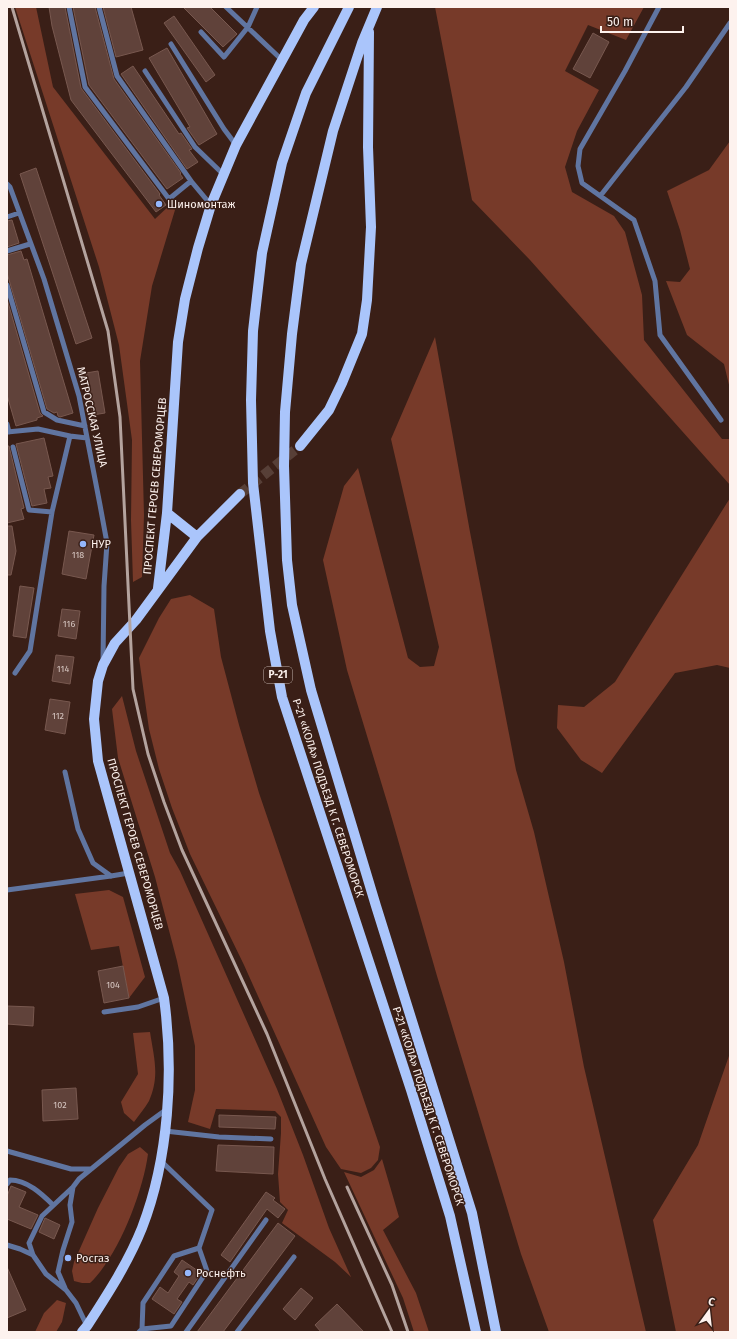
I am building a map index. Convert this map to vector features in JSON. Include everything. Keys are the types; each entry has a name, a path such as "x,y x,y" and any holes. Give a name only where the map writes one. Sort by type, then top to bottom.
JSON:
{"main road":[{"name":"ПРОСПЕКТ ГЕРОЕВ СЕВЕРОМОРЦЕВ","path":"85,1329 120,1274 142,1229 153,1195 161,1161 168,1109 169,1067 168,1023 164,998 98,761 94,719 98,681 103,665 115,643 136,620 158,590 167,513 178,342 185,299 211,205 236,145 304,20 314,7"},
{"name":"Р-21 «КОЛА» ПОДЪЕЗД К Г. СЕВЕРОМОРСК","path":"348,7 306,93 282,163 262,253 253,346 251,400 253,483 270,632 282,697 411,1090 450,1216 476,1332"},
{"name":"Р-21 «КОЛА» ПОДЪЕЗД К Г. СЕВЕРОМОРСК","path":"377,7 362,43 332,131 301,264 292,334 285,412 284,466 288,560 292,605 312,690 374,899 472,1213 496,1332"},
{"path":"300,446 329,410 362,334 367,300 371,227 368,147 369,26"},
{"path":"158,590 197,537 240,494"},
{"path":"167,513 197,537"}],"lane":[{"path":"69,7 85,87 168,199 191,181"},
{"path":"99,7 116,76 191,181 211,205"},
{"path":"226,7 282,60"},
{"path":"201,32 224,57 248,27 257,7"},
{"path":"659,7 625,71 580,149 578,166 582,183 634,220 654,281 660,335 721,420"},
{"path":"601,196 686,87 730,23"},
{"path":"171,44 224,129 236,145"},
{"path":"145,71 195,147 224,175"},
{"name":"МАТРОССКАЯ УЛИЦА","path":"8,186 44,279 79,396 85,426 107,543 104,586 103,665"},
{"path":"7,217 19,213"},
{"path":"7,251 30,244"},
{"path":"7,285 44,412 57,420 85,426"},
{"path":"7,424 8,432 38,429 87,438"},
{"path":"14,673 30,651 52,512 70,436"},
{"path":"13,447 29,510 52,512"},
{"path":"65,772 78,829 81,836 93,863 111,876"},
{"path":"7,890 129,873"},
{"path":"104,1012 138,1007 164,998"},
{"path":"66,1290 46,1274 33,1255 29,1243 42,1216 73,1187 79,1179 145,1125 168,1109"},
{"path":"165,1131 219,1137 271,1139"},
{"path":"7,1151 71,1169 92,1169"},
{"path":"161,1161 212,1210 199,1248 207,1271 171,1326 141,1330 143,1303 174,1256 199,1248"},
{"path":"7,1184 10,1180 14,1180 38,1190 53,1205"},
{"path":"73,1187 70,1205 72,1222 62,1250 58,1272 66,1290 76,1303 85,1329"},
{"path":"186,1332 266,1220"},
{"path":"7,1245 33,1255"},
{"path":"237,1332 294,1257"}],"shaded area":[{"path":"15,7 36,7 53,87 155,219 172,203 175,210 152,286 140,361 144,515 142,577 133,582 131,520 132,440 119,345 99,267"},
{"path":"435,7 644,7 626,40 588,25 565,71 599,90 577,131 565,167 572,192 614,216 625,232 642,295 644,340 722,439 730,439 730,485 530,260 472,200"},
{"path":"730,141 730,389 724,364 687,335 666,281 680,282 690,269 680,230 667,191 709,170"},
{"path":"435,337 470,532 516,770 534,832 564,962 584,1067 646,1332 549,1332 521,1254 347,670 323,560 344,486 358,468 408,658 420,667 434,666 439,647 391,439"},
{"path":"730,498 730,668 717,665 675,673 602,773 581,760 557,728 558,705 584,707 615,682"},
{"path":"190,595 214,609 221,657 259,793 380,1147 378,1160 371,1168 361,1173 341,1169 326,1147 244,965 190,854 159,769 149,729 139,658 159,618 171,599"},
{"path":"122,696 136,751 170,853 180,871 277,1089 303,1155 329,1228 351,1277 335,1262 282,1223 288,1210 280,1202 278,1174 281,1117 275,1111 216,1109 210,1129 188,1122 195,1090 195,1046 177,961 155,877 118,758 112,709"},
{"path":"109,890 123,897 145,977 129,998 119,946 91,950 75,894"},
{"path":"150,1032 155,1067 154,1083 149,1101 134,1122 124,1113 121,1102 138,1074 133,1033"},
{"path":"730,1053 730,1332 676,1332 653,1220 698,1145"},
{"path":"140,1147 148,1154 141,1187 128,1223 110,1257 100,1272 90,1283 74,1281 72,1271 74,1262 98,1208 119,1167 128,1154"},
{"path":"382,1159 399,1217 383,1230 416,1293 429,1332 414,1332 403,1298 344,1172 361,1177 374,1170"},
{"path":"57,1300 66,1303 62,1322 56,1332 35,1332 44,1313"}],"building":[{"path":"49,7 65,7 81,88 160,194 159,195 166,205 156,212 71,100 52,26"},
{"path":"73,7 95,7 114,79 181,173 180,174 183,178 167,189 89,85"},
{"path":"103,7 131,7 143,50 116,57"},
{"path":"183,7 210,7 237,34 223,47"},
{"path":"174,16 215,75 206,82 164,23"},
{"path":"593,33 609,42 590,78 573,69"},
{"path":"167,48 217,134 199,145 187,128 190,127 149,58"},
{"path":"133,66 179,134 181,133 192,149 189,150 198,162 187,169 121,74"},
{"path":"36,168 92,338 76,344 20,174"},
{"path":"12,220 19,243 7,247 7,221"},
{"path":"21,251 24,260 27,259 73,413 60,417 58,416 57,412 54,413 47,409 7,273 7,255"},
{"path":"7,299 40,413 43,416 37,418 37,420 16,426 7,395"},
{"path":"98,371 105,413 93,415 86,373"},
{"path":"44,438 53,476 48,477 51,488 44,489 47,503 32,506 16,444"},
{"path":"7,446 9,446 24,508 21,509 24,519 7,523"},
{"path":"7,526 12,526 16,551 11,575 7,575"},
{"path":"69,531 94,535 86,579 62,574"},
{"path":"20,586 34,588 26,638 13,636"},
{"path":"62,609 80,611 76,639 58,636"},
{"path":"56,655 74,657 70,684 52,681"},
{"path":"50,699 70,702 65,734 45,730"},
{"path":"123,966 129,998 104,1003 98,971"},
{"path":"7,1006 34,1007 33,1026 7,1024"},
{"path":"76,1088 78,1119 43,1121 42,1090"},
{"path":"219,1115 276,1117 275,1129 219,1127"},
{"path":"218,1145 274,1147 273,1174 216,1171"},
{"path":"11,1186 26,1192 19,1207 38,1215 31,1229 7,1219 7,1196"},
{"path":"266,1192 275,1198 273,1200 285,1209 278,1218 267,1209 230,1262 221,1255"},
{"path":"45,1218 60,1225 54,1239 39,1232"},
{"path":"278,1223 295,1236 223,1332 197,1332"},
{"path":"182,1260 201,1273 193,1285 189,1282 177,1299 182,1302 174,1314 152,1299 160,1287 168,1293 179,1276 174,1272"},
{"path":"7,1267 26,1310 7,1318"},
{"path":"301,1288 313,1298 295,1320 283,1309"},
{"path":"337,1304 364,1332 321,1332 315,1325"}],"tunnel":[{"path":"240,494 300,446"}],"railway":[{"path":"12,7 108,331 120,417 133,689 148,754 182,850 267,1034 325,1179 392,1332"},
{"path":"347,1187 392,1285 408,1332"}],"place":[{"name":"Шиномонтаж","path":"159,204"},
{"name":"НУР","path":"83,544"},
{"name":"Росгаз","path":"68,1258"},
{"name":"Роснефть","path":"188,1273"}]}
